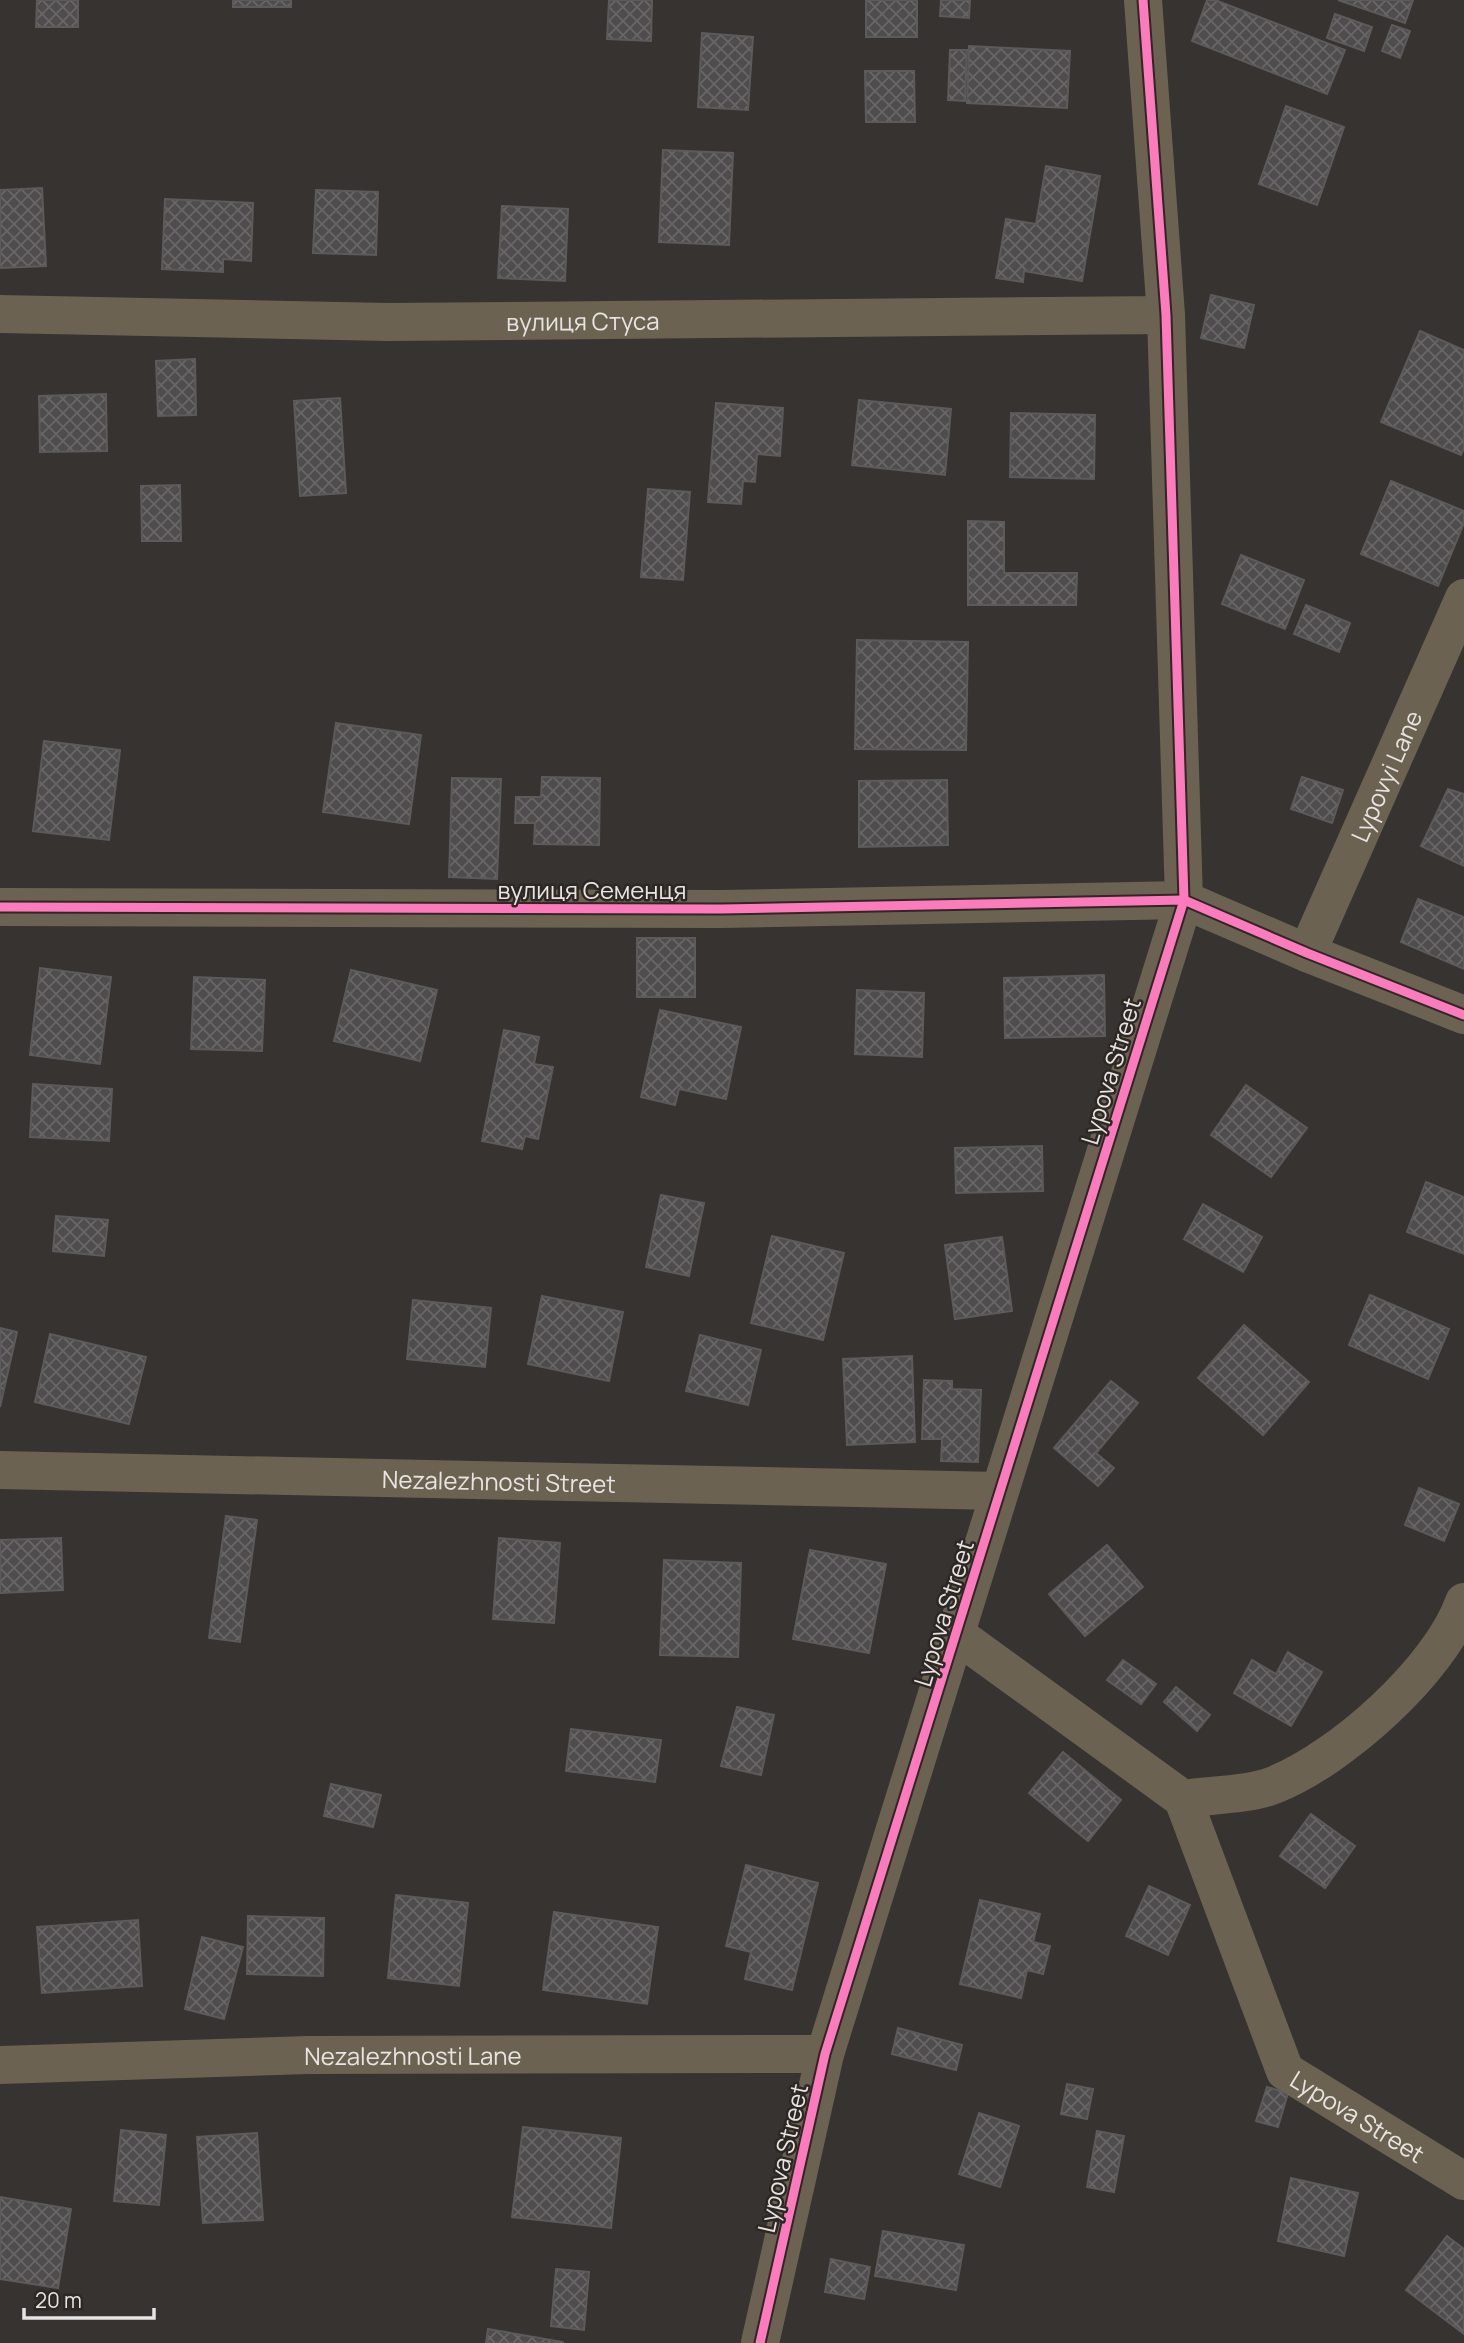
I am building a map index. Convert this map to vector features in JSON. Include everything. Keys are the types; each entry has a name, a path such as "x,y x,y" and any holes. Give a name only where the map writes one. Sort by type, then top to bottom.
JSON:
{"street":[{"name":"Lypova Street","path":"760,2343 825,2054 1184,900 1166,315 1143,0"},
{"name":"вулиця Стуса","path":"0,314 388,322 1166,315"},
{"name":"Lypovyi Lane","path":"1307,953 1464,598"},
{"name":"вулиця Семенця","path":"0,907 722,909 1184,900"},
{"path":"1184,900 1307,953 1464,1015"},
{"name":"Nezalezhnosti Street","path":"0,1470 999,1491"},
{"path":"1183,1799 1272,1786 1343,1746 1408,1687 1459,1617 1464,1602"},
{"name":"Lypova Street","path":"957,1635 1183,1799 1285,2071 1464,2181"},
{"name":"Nezalezhnosti Lane","path":"0,2065 308,2055 825,2054"}],"building":[{"path":"37,0 78,0 78,27 36,27"},
{"path":"233,0 291,0 291,7 233,7"},
{"path":"609,0 652,0 651,41 607,39"},
{"path":"866,0 917,0 917,37 866,37"},
{"path":"941,0 970,0 969,18 940,16"},
{"path":"1207,0 1215,0 1345,50 1327,94 1192,41"},
{"path":"1338,0 1413,0 1405,23"},
{"path":"1335,14 1372,27 1364,51 1327,38"},
{"path":"1392,25 1410,31 1400,58 1382,51"},
{"path":"702,33 753,37 748,110 698,107"},
{"path":"969,46 1070,51 1067,108 967,103"},
{"path":"950,50 967,50 965,101 948,100"},
{"path":"865,71 914,71 915,122 866,122"},
{"path":"1286,106 1344,127 1317,205 1259,184"},
{"path":"663,150 733,153 729,245 659,242"},
{"path":"1046,166 1100,176 1082,281 1024,271 1023,282 996,278 1006,219 1036,224"},
{"path":"42,188 46,266 0,268 0,190"},
{"path":"316,190 378,192 376,255 313,253"},
{"path":"165,199 253,203 251,261 223,259 223,272 162,269"},
{"path":"502,206 568,209 565,281 498,278"},
{"path":"1211,295 1254,305 1244,348 1201,338"},
{"path":"1420,331 1464,350 1464,448 1461,455 1381,422"},
{"path":"195,359 196,415 158,416 156,361"},
{"path":"106,394 107,451 40,452 39,396"},
{"path":"340,398 346,493 300,496 294,401"},
{"path":"859,400 951,409 945,475 852,465"},
{"path":"716,403 783,408 780,456 757,454 755,482 743,481 741,504 708,502"},
{"path":"1011,413 1095,415 1094,479 1010,477"},
{"path":"1391,481 1464,511 1464,523 1438,586 1361,554"},
{"path":"180,485 181,541 142,541 141,486"},
{"path":"648,489 690,492 683,580 641,577"},
{"path":"968,521 1004,522 1004,573 1077,573 1076,605 968,605"},
{"path":"1241,555 1304,580 1285,629 1222,604"},
{"path":"1306,605 1350,623 1339,652 1294,634"},
{"path":"857,640 968,642 966,750 855,749"},
{"path":"336,723 421,735 409,824 323,812"},
{"path":"44,741 120,750 109,840 33,831"},
{"path":"542,777 600,778 599,845 534,844 535,823 515,823 516,797 541,797"},
{"path":"1302,777 1343,790 1332,823 1291,809"},
{"path":"452,778 501,779 497,879 449,877"},
{"path":"947,780 948,845 859,847 859,781"},
{"path":"1448,789 1464,794 1464,866 1421,846"},
{"path":"1418,899 1464,917 1464,969 1401,942"},
{"path":"637,938 695,938 695,997 637,997"},
{"path":"40,968 111,977 100,1064 30,1055"},
{"path":"351,970 437,990 420,1061 334,1041"},
{"path":"1104,975 1105,1036 1005,1038 1004,978"},
{"path":"194,977 265,980 262,1051 191,1049"},
{"path":"857,990 924,993 922,1057 855,1054"},
{"path":"660,1010 741,1027 726,1099 679,1089 675,1105 641,1097"},
{"path":"504,1030 539,1037 534,1064 553,1067 538,1139 525,1136 522,1149 482,1141"},
{"path":"33,1084 112,1089 109,1141 30,1137"},
{"path":"1246,1085 1307,1128 1271,1177 1211,1135"},
{"path":"1042,1146 1043,1191 956,1193 955,1148"},
{"path":"1426,1182 1464,1197 1464,1254 1407,1232"},
{"path":"661,1195 704,1203 689,1276 646,1267"},
{"path":"1203,1204 1262,1237 1243,1272 1184,1239"},
{"path":"56,1216 108,1220 104,1256 53,1251"},
{"path":"772,1236 844,1253 823,1340 751,1323"},
{"path":"1002,1237 1012,1311 955,1319 945,1245"},
{"path":"1370,1295 1449,1329 1428,1379 1349,1345"},
{"path":"542,1296 623,1312 609,1381 528,1364"},
{"path":"413,1300 491,1308 485,1367 407,1359"},
{"path":"1244,1325 1309,1382 1263,1435 1198,1378"},
{"path":"0,1328 17,1332 0,1407"},
{"path":"50,1334 146,1357 129,1424 35,1402"},
{"path":"700,1335 761,1350 748,1405 686,1391"},
{"path":"912,1356 915,1442 847,1445 843,1359"},
{"path":"924,1380 952,1381 952,1389 981,1390 978,1462 941,1461 942,1439 922,1439"},
{"path":"1111,1381 1138,1403 1096,1453 1114,1468 1098,1486 1054,1448"},
{"path":"1419,1488 1459,1504 1444,1541 1405,1525"},
{"path":"226,1516 257,1520 240,1642 209,1638"},
{"path":"61,1538 63,1590 0,1593 0,1540"},
{"path":"499,1538 560,1543 554,1623 493,1619"},
{"path":"1107,1545 1143,1587 1085,1636 1049,1594"},
{"path":"810,1550 886,1564 869,1653 793,1639"},
{"path":"664,1560 741,1563 738,1657 660,1655"},
{"path":"1288,1652 1322,1672 1291,1726 1234,1693 1252,1660 1276,1674"},
{"path":"1123,1660 1156,1684 1141,1704 1107,1680"},
{"path":"1176,1687 1210,1715 1197,1731 1164,1702"},
{"path":"737,1707 774,1715 761,1775 721,1766"},
{"path":"571,1729 661,1740 655,1782 566,1771"},
{"path":"1063,1752 1121,1800 1088,1841 1029,1793"},
{"path":"331,1784 381,1795 373,1827 324,1816"},
{"path":"1311,1814 1355,1846 1325,1888 1280,1856"},
{"path":"746,1865 818,1883 792,1990 745,1979 751,1952 726,1946"},
{"path":"1149,1886 1190,1905 1168,1955 1126,1936"},
{"path":"396,1895 468,1903 459,1986 388,1978"},
{"path":"980,1900 1040,1914 1033,1942 1050,1946 1043,1974 1027,1970 1021,1998 960,1984"},
{"path":"554,1912 658,1927 647,2004 543,1990"},
{"path":"248,1916 324,1918 323,1976 247,1974"},
{"path":"138,1920 142,1986 42,1993 37,1927"},
{"path":"202,1937 243,1947 224,2019 185,2009"},
{"path":"898,2028 962,2045 956,2070 892,2054"},
{"path":"1067,2084 1093,2089 1087,2119 1061,2114"},
{"path":"1267,2087 1288,2093 1278,2127 1256,2121"},
{"path":"979,2113 1019,2126 1000,2187 959,2174"},
{"path":"523,2127 621,2138 611,2228 512,2217"},
{"path":"121,2130 166,2135 159,2205 114,2201"},
{"path":"1097,2131 1124,2136 1114,2192 1087,2187"},
{"path":"257,2133 263,2220 203,2223 197,2137"},
{"path":"1291,2178 1358,2193 1344,2256 1278,2241"},
{"path":"0,2197 71,2209 58,2288 0,2279"},
{"path":"883,2231 964,2245 956,2290 875,2276"},
{"path":"1447,2236 1464,2249 1464,2334 1406,2290"},
{"path":"831,2259 870,2267 864,2299 825,2292"},
{"path":"556,2269 589,2272 584,2330 551,2326"},
{"path":"488,2329 563,2342 563,2343 486,2343"}],"cycle path":[{"path":"760,2343 825,2054 1184,900 1166,315 1143,0"},
{"path":"0,907 721,909 1184,900 1307,953 1464,1015"}]}
